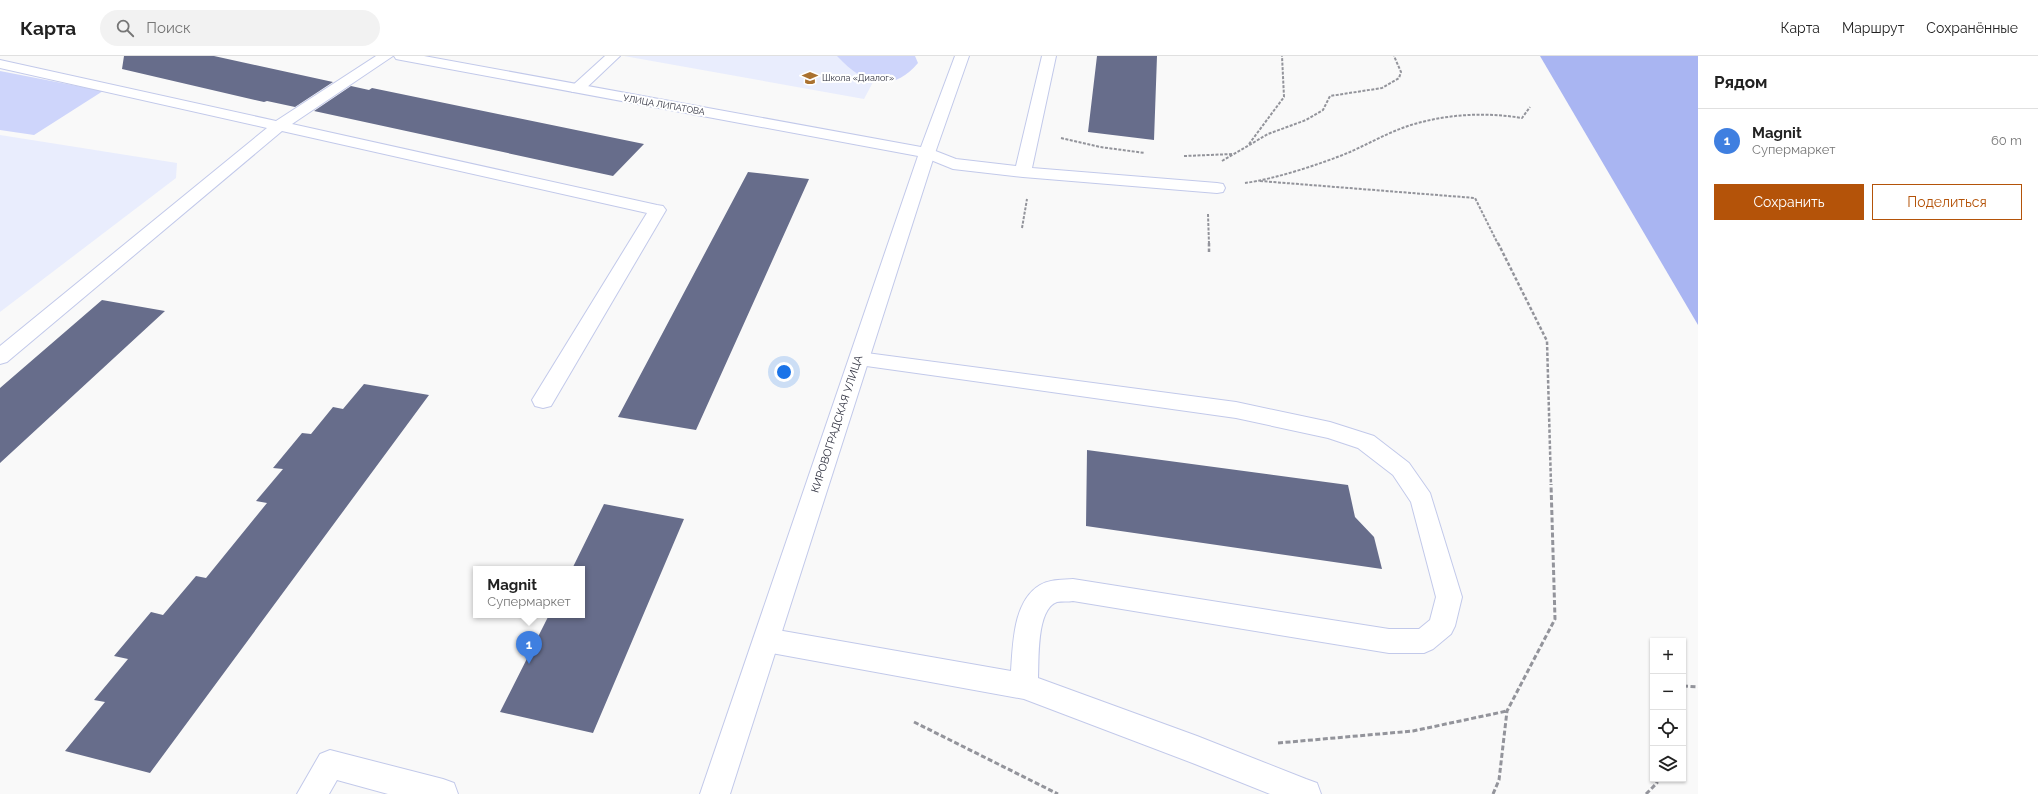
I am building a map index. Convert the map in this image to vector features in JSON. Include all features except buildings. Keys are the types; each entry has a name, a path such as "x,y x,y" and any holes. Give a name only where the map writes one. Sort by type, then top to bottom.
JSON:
{"street":[{"path":"0,357 279,126 386,56"},
{"name":"УЛИЦА ЛИПАТОВА","path":"401,56 927,153 953,164 1023,172 1217,188"},
{"path":"577,89 614,56"},
{"name":"КИРОВОГРАДСКАЯ УЛИЦА","path":"715,794 927,153 962,56"},
{"path":"1023,172 1048,56"},
{"path":"0,64 657,210 543,400"},
{"path":"859,359 1236,410 1330,430 1366,442 1396,464 1422,500 1449,598 1442,626 1424,640 1389,641 1074,590 1050,592 1038,600 1030,617 1024,686"},
{"path":"766,640 1024,686 1197,750 1306,794"},
{"path":"312,794 330,764 443,794"}],"path":[{"path":"1247,146 1284,97 1282,56"},
{"path":"1210,252 1207,208 1198,187 1204,172 1268,134 1306,120 1323,110 1330,96 1382,88 1399,78 1401,72 1394,56"},
{"path":"1217,188 1260,181 1350,151 1396,130 1428,120 1466,115 1503,115 1522,118 1530,108"},
{"path":"1032,131 1100,146 1145,153"},
{"path":"1182,156 1233,154"},
{"path":"1260,181 1475,198 1547,341 1555,619 1507,711 1499,780 1493,794"},
{"path":"1686,686 1698,687"},
{"path":"1274,743 1413,731 1507,711"},
{"path":"914,722 1058,794"},
{"path":"1646,794 1657,782"}],"shaded area":[{"name":"Школа «Диалог»","path":"624,56 887,56 864,99"},
{"path":"837,56 915,56 918,63 908,73 897,79 887,82 877,82 866,79 856,73"},
{"path":"1540,56 1698,56 1698,325"},
{"path":"0,71 103,91 34,135 0,130"},
{"path":"0,135 177,163 176,178 0,312"}],"place":[{"name":"Школа «Диалог»","path":"810,78"},
{"name":"Magnit","path":"529,664"}]}
